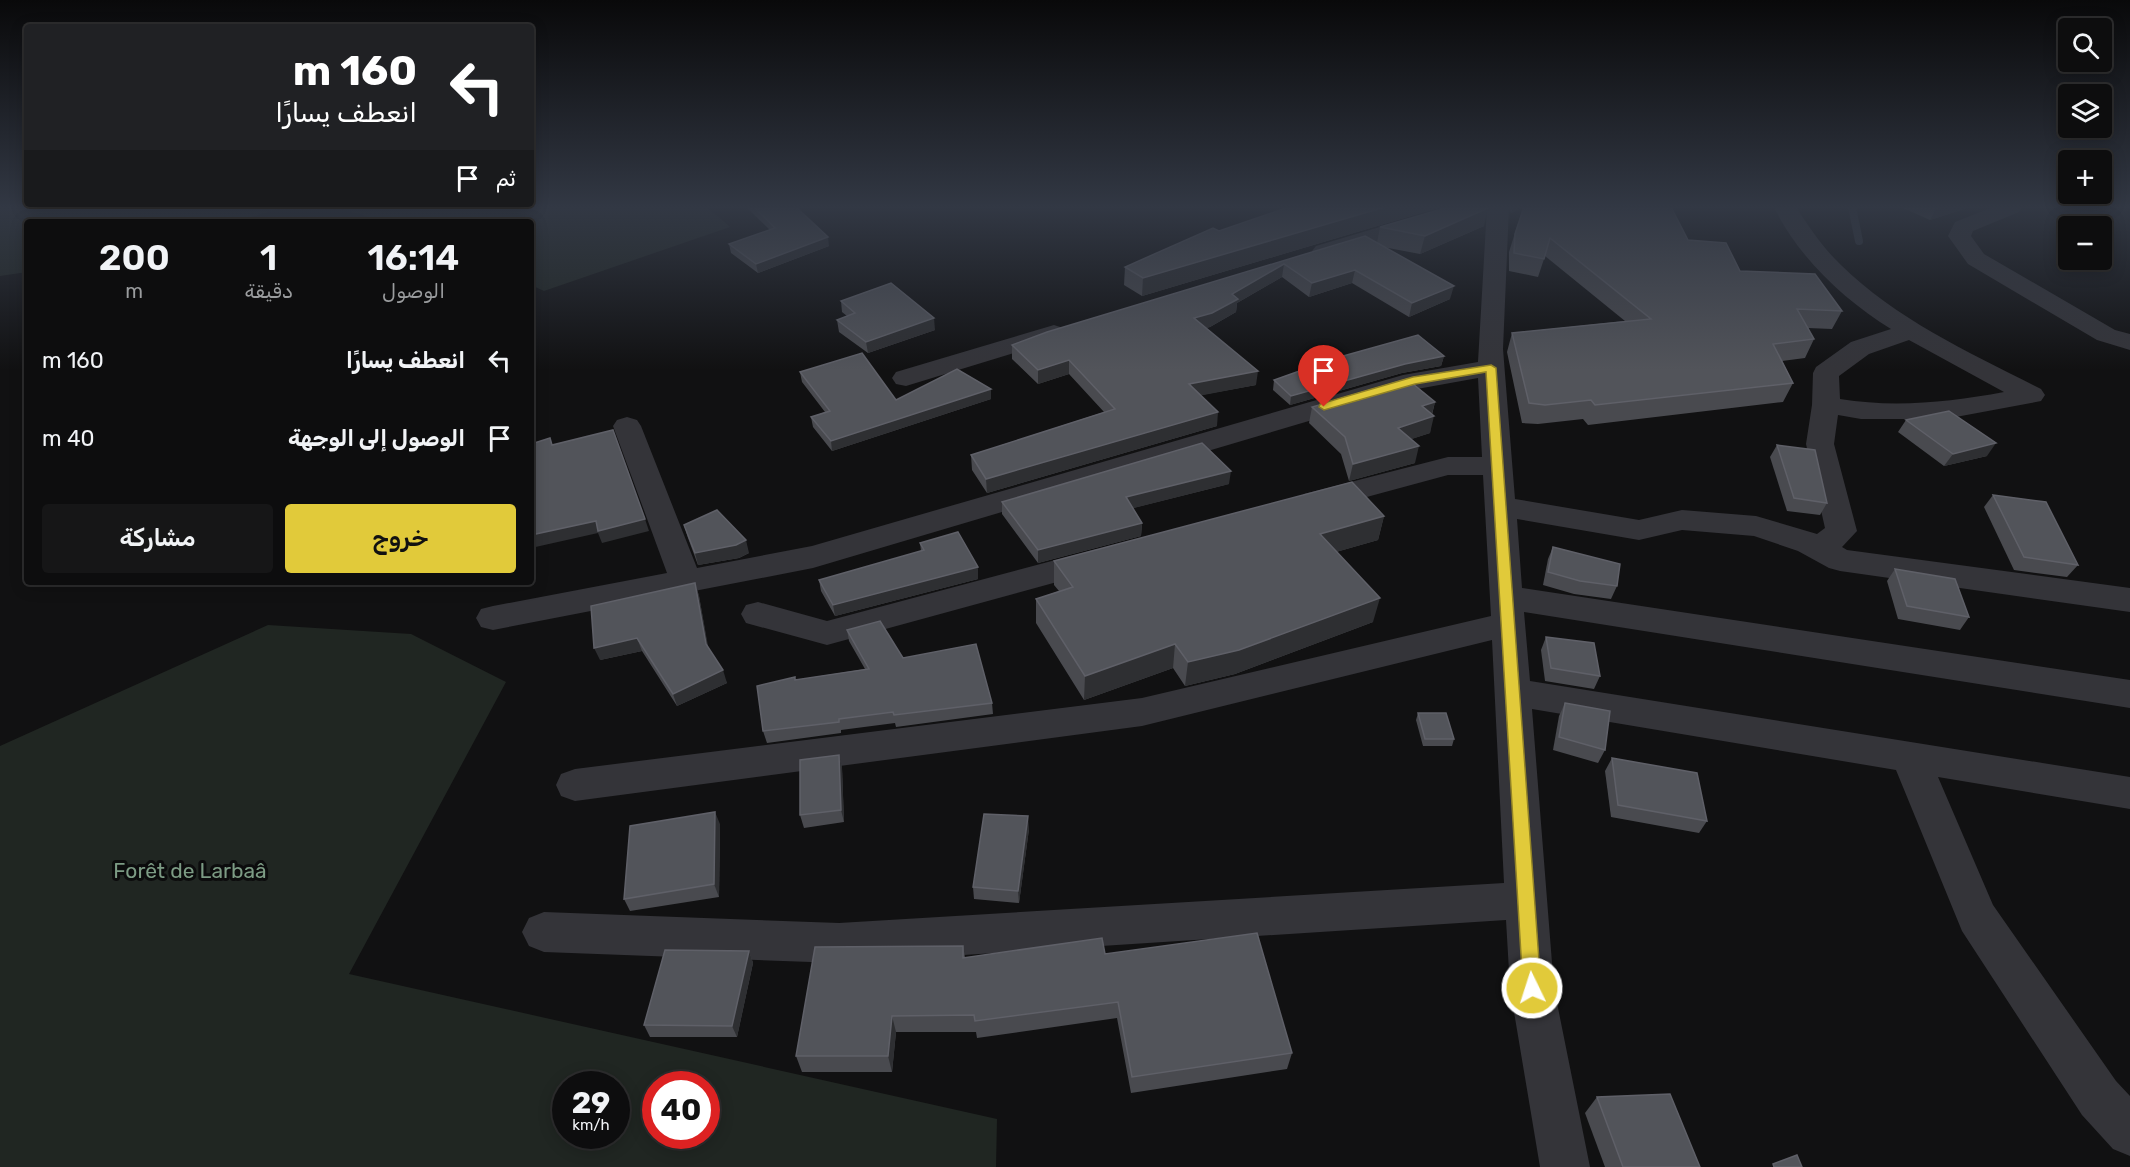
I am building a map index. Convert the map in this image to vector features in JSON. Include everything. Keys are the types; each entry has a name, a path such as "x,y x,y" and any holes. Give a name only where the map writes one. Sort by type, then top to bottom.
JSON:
{"street":[{"path":"1495,261 1490,349 1532,988 1565,1167"},
{"path":"1823,261 1835,276 1911,331 2031,395 1945,411 1861,411 1826,405"},
{"path":"1980,261 2106,335 2130,342"},
{"path":"906,378 1074,327"},
{"path":"1820,549 1841,531 1820,444 1826,405 1826,373 1860,348 1911,331"},
{"path":"493,618 813,557 1413,381 1491,368"},
{"path":"627,426 686,581"},
{"path":"1287,509 1448,466 1498,466"},
{"path":"1500,506 1639,530 1682,520 1756,526 1809,543 1840,560 2130,600"},
{"path":"759,614 826,633 1126,552"},
{"path":"575,785 1142,712 1507,610 2130,694"},
{"path":"1512,692 2130,793"},
{"path":"1911,759 1977,918 2098,1098 2130,1132"},
{"path":"544,932 839,943 1526,900"}],"green space":[{"path":"0,261 24,261 24,272 0,276"},
{"path":"534,261 630,261 544,291 534,286"},
{"name":"Forêt de Larbaâ","path":"268,625 411,634 506,682 349,974 997,1119 996,1167 0,1167 0,746"}],"building":[{"path":"1138,261 1199,261 1143,278 1125,267"},
{"path":"1281,261 1410,261 1454,286 1412,303 1355,270 1312,283 1284,264 1232,294 1238,299 1212,313 1194,318 1258,371 1189,384 1218,412 986,479 971,455 1115,409 1069,360 1038,370 1012,345 1047,332"},
{"path":"1579,261 1735,261 1740,271 1815,274 1842,311 1797,309 1814,339 1773,344 1793,383 1595,405 1591,400 1545,405 1529,403 1512,333 1651,319"},
{"path":"891,283 934,318 866,342 837,320 855,313 841,301"},
{"path":"1418,335 1444,356 1405,364 1291,396 1274,380 1336,358"},
{"path":"862,353 896,400 957,369 991,389 831,441 811,417 830,411 800,372"},
{"path":"1407,379 1435,402 1422,406 1434,416 1398,428 1419,446 1353,464 1345,437 1312,407"},
{"path":"1949,411 1996,443 1953,454 1906,420"},
{"path":"613,430 645,519 598,531 596,521 534,534 534,443 550,438 552,445"},
{"path":"1202,443 1231,471 1126,497 1142,523 1038,550 1002,502"},
{"path":"1777,445 1815,450 1827,503 1794,498"},
{"path":"1352,482 1384,516 1320,534 1380,598 1239,650 1188,662 1175,644 1085,676 1036,599 1073,587 1054,561"},
{"path":"1993,495 2046,502 2078,565 2024,557"},
{"path":"717,510 746,540 736,545 695,553 684,525"},
{"path":"958,532 978,567 833,605 819,580 924,550 920,543"},
{"path":"1553,547 1620,564 1617,586 1580,581 1548,572"},
{"path":"1895,569 1955,579 1969,617 1907,606"},
{"path":"695,583 706,644 723,670 673,694 637,638 594,648 591,606"},
{"path":"880,621 903,658 976,644 992,703 894,715 893,712 839,719 839,722 763,731 757,686 795,677 795,680 869,669 847,630"},
{"path":"1546,637 1594,643 1600,676 1551,668"},
{"path":"1565,703 1610,711 1605,750 1559,737"},
{"path":"1418,713 1446,713 1454,739 1425,739"},
{"path":"839,755 841,810 800,815 800,760"},
{"path":"1612,758 1697,773 1707,821 1618,805"},
{"path":"715,812 714,884 624,899 630,826"},
{"path":"984,814 1028,816 1018,891 973,887"},
{"path":"1257,933 1292,1053 1132,1077 1118,1002 975,1021 974,1015 892,1016 888,1056 796,1056 815,947 963,946 963,958 1102,938 1105,954"},
{"path":"665,950 749,951 732,1026 644,1025"},
{"path":"1670,1094 1700,1167 1623,1167 1597,1097"},
{"path":"1797,1155 1802,1167 1774,1167 1773,1164"}],"route":[{"path":"1324,407 1413,381 1491,368 1532,988"}]}
